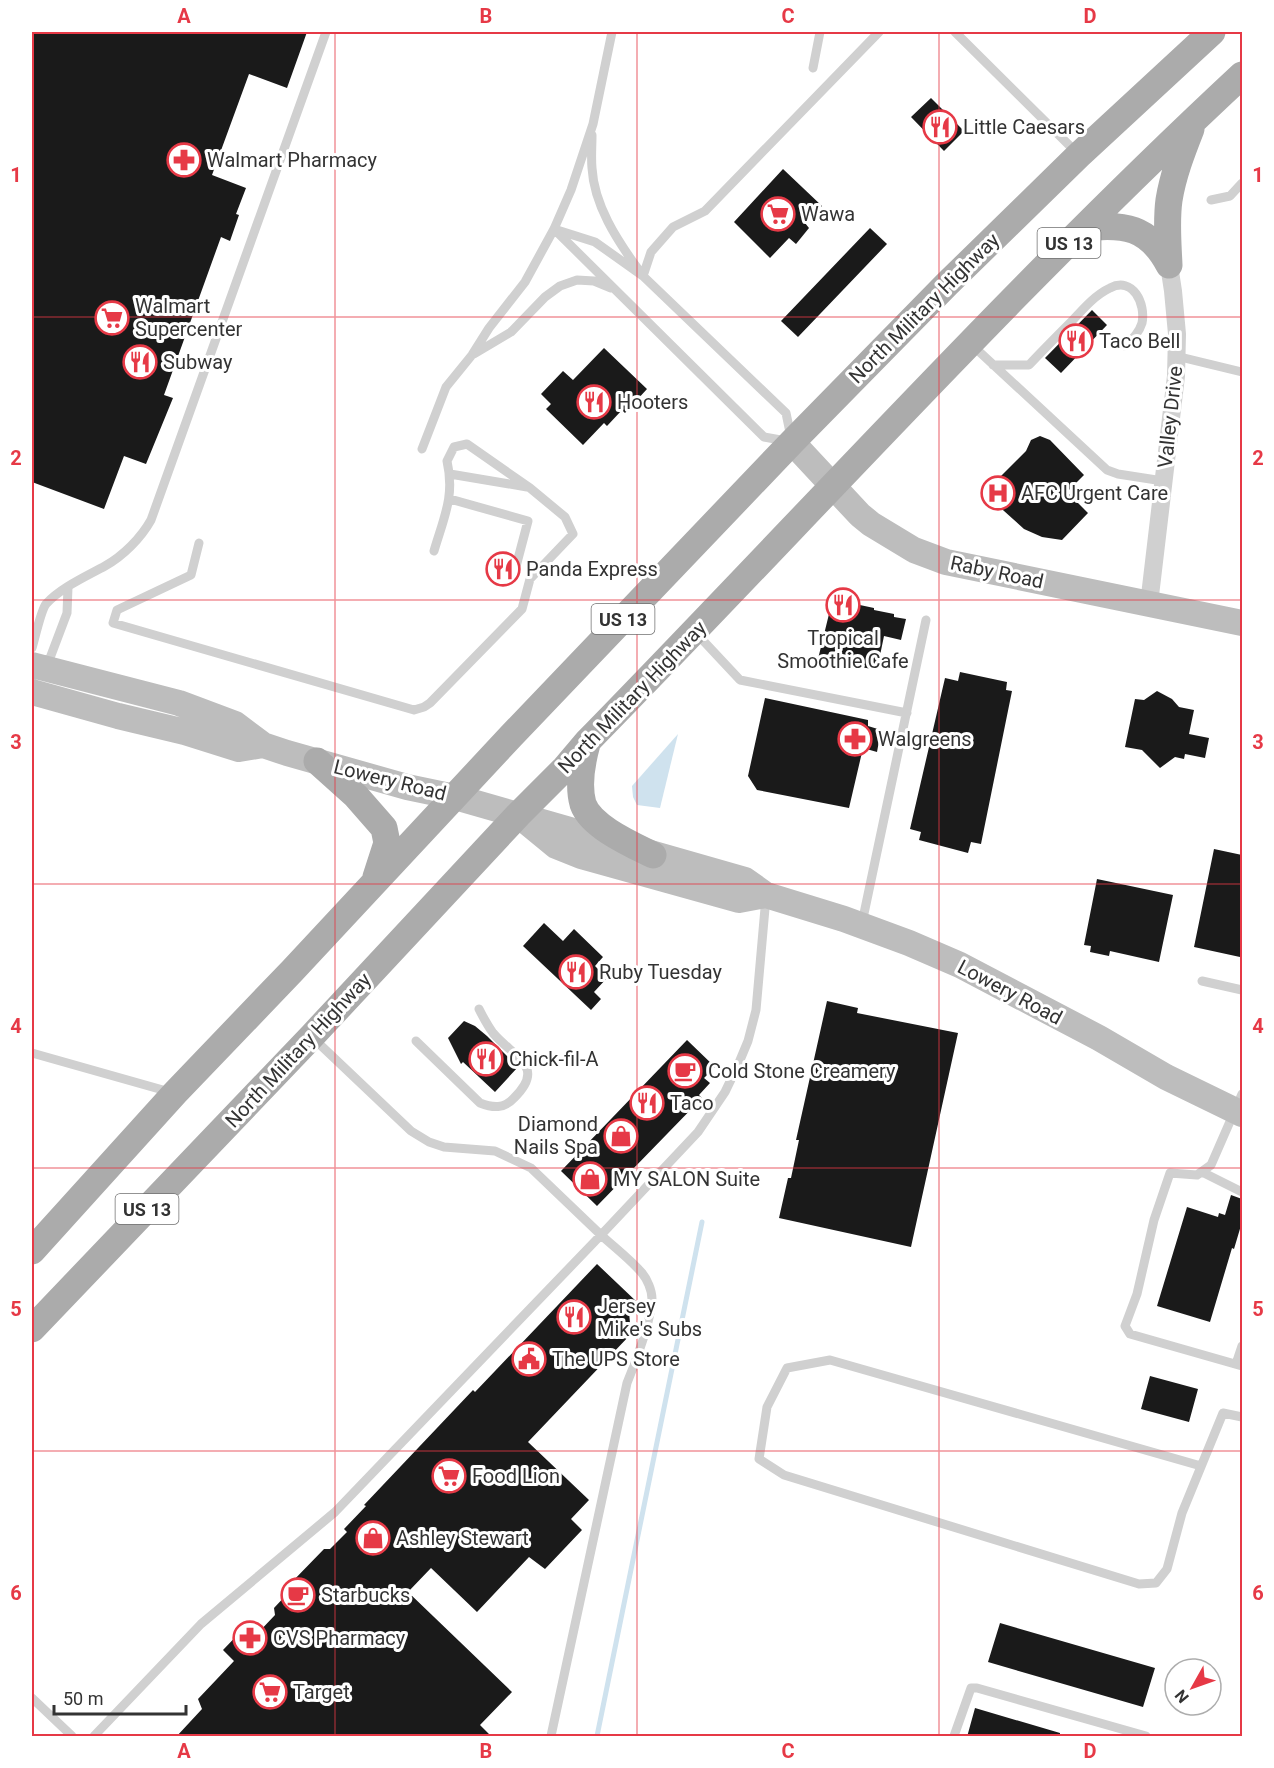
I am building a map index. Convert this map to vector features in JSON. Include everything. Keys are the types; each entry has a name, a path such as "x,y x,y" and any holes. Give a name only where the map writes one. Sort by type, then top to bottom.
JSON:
{"main road":[{"name":"North Military Highway","path":"32,1251 175,1093 792,442 940,290 1079,155 1212,32"},
{"name":"North Military Highway","path":"32,1329 312,1036 587,742 970,344 1084,228 1242,75"},
{"path":"1169,265 1167,224 1169,200 1176,166 1194,122"},
{"path":"1084,228 1124,226 1137,230 1161,250 1169,265"},
{"path":"587,742 581,766 584,804 591,816 620,839 653,855"},
{"path":"317,761 356,796 384,828 387,843 374,883"}],"street":[{"name":"Valley Drive","path":"1149,604 1176,376 1176,326 1169,265"},
{"name":"Raby Road","path":"792,442 860,515 914,550 946,562 1242,623"},
{"name":"Lowery Road","path":"33,662 179,704 235,724 263,745 745,880 766,895 909,943 960,965 1166,1077 1240,1107"},
{"name":"Lowery Road","path":"32,692 185,732 238,749 263,745"},
{"name":"Lowery Road","path":"518,815 556,846 581,856 739,900 766,895"}],"lane":[{"path":"68,586 67,613 50,658 33,662 45,605 68,586 108,565 123,553 151,520 326,32"},
{"path":"422,449 446,387 525,282 554,229 571,190 593,124 612,32"},
{"path":"813,68 820,32"},
{"path":"643,276 651,252 673,227 705,211 720,197 879,32"},
{"path":"955,32 1079,155"},
{"path":"593,124 592,169 598,199 621,246 643,276"},
{"path":"1211,200 1230,196 1242,183"},
{"path":"554,229 595,242 643,276 786,413 792,442 764,437 554,229"},
{"path":"472,355 511,332 545,297 560,286 577,280 594,281 616,290"},
{"path":"993,365 1029,365 1093,299 1114,286 1128,287 1139,296 1142,308 1142,324 1125,346"},
{"path":"970,344 1107,470 1118,474 1163,481"},
{"path":"1176,356 1242,372"},
{"path":"199,543 190,575 117,610 113,623 414,710 424,708 430,703 516,616 522,609 530,579 573,534 565,517 493,460 467,444 454,447 447,461 450,474 450,499 434,551"},
{"path":"450,474 530,488"},
{"path":"450,499 528,521 514,574"},
{"path":"861,926 926,620"},
{"path":"695,631 740,680 907,713"},
{"path":"94,1737 201,1624 335,1512 698,1132 725,1092 748,1041 756,1010 766,895"},
{"path":"1202,981 1242,990"},
{"path":"416,1041 480,1103 490,1107 504,1106 525,1087 529,1076 524,1063 493,1033 478,1009"},
{"path":"312,1036 411,1131 429,1142 444,1147 495,1151 531,1168 643,1274 649,1285 652,1297 650,1311 636,1361 627,1383 551,1737"},
{"path":"32,1053 175,1093"},
{"path":"1240,1107 1211,1166 1197,1175 1170,1173 1154,1220 1137,1294 1125,1326 1130,1334 1239,1365 1242,1346"},
{"path":"1202,1172 1242,1192"},
{"path":"1201,1466 830,1360 787,1368 766,1407 759,1460 784,1475 1139,1584 1156,1583 1167,1569 1182,1513 1223,1413 1242,1417"},
{"path":"954,1737 971,1688 1146,1737"},
{"path":"32,1698 72,1737"}],"water":[{"path":"678,734 660,808 637,805 633,797 632,786"}],"building":[{"name":"Walmart Supercenter","path":"32,32 307,32 287,88 249,74 212,175 246,188 236,214 239,215 230,241 221,237 164,395 173,398 146,464 124,456 104,509 32,482"},
{"name":"Little Caesars","path":"931,98 964,131 944,151 911,117"},
{"name":"Wawa","path":"783,169 822,206 805,223 809,228 796,244 789,238 770,258 734,222"},
{"name":"Wawa","path":"870,228 887,244 798,337 781,321"},
{"name":"Taco Bell","path":"1092,310 1107,325 1061,373 1045,358"},
{"name":"Hooters","path":"604,348 647,389 625,413 622,410 607,426 604,423 583,445 546,409 551,404 541,394 563,371 573,380"},
{"path":"1040,436 1050,440 1084,475 1067,492 1088,513 1062,540 1042,537 1024,529 984,493 1026,451 1031,440"},
{"path":"841,601 874,608 874,610 894,614 894,617 906,619 901,640 884,636 877,670 818,659 829,614 838,616"},
{"path":"960,672 1007,682 1006,690 1012,691 981,844 971,842 968,853 919,840 921,832 910,829 945,678 958,681"},
{"path":"1157,691 1172,699 1179,707 1194,710 1189,734 1209,738 1205,758 1185,754 1184,759 1175,757 1160,768 1142,750 1125,747 1135,699 1144,700"},
{"name":"Walgreens","path":"765,698 868,720 868,726 881,730 877,752 863,748 849,808 757,790 748,776"},
{"path":"1214,849 1242,855 1240,957 1194,947"},
{"path":"1097,879 1173,895 1159,962 1110,951 1109,956 1090,952 1091,946 1084,945"},
{"name":"Ruby Tuesday","path":"544,923 563,941 574,929 603,957 595,966 607,978 594,992 601,999 591,1010 523,946"},
{"path":"827,1001 858,1008 857,1013 958,1033 911,1247 779,1218 788,1178 791,1178 799,1140 796,1140"},
{"name":"Chick-fil-A","path":"464,1021 475,1026 487,1036 518,1067 495,1092 463,1062 461,1064 448,1038"},
{"path":"687,1040 715,1067 704,1078 710,1083 699,1095 702,1098 597,1206 561,1171"},
{"path":"1231,1195 1242,1199 1242,1222 1210,1322 1157,1306 1187,1207 1218,1217 1219,1213 1225,1215"},
{"path":"597,1264 638,1303 629,1312 631,1334 528,1442 589,1500 571,1519 582,1530 545,1569 529,1557 477,1612 431,1568 408,1592 512,1692 480,1725 492,1737 176,1737 202,1709 198,1699 234,1661 223,1650 246,1626 256,1635 275,1615 274,1608 288,1593 289,1585 324,1549 330,1549 347,1532 344,1529 366,1506 364,1505"},
{"path":"1150,1376 1198,1389 1189,1422 1141,1409"},
{"path":"1000,1623 1155,1668 1143,1707 988,1662"},
{"path":"975,1708 1060,1733 1060,1737 967,1737"}],"waterway":[{"path":"597,1736 702,1222"}],"place":[{"name":"Little Caesars","path":"940,127"},
{"name":"Walmart Pharmacy","path":"184,160"},
{"name":"Wawa","path":"778,214"},
{"name":"Walmart Supercenter","path":"112,318"},
{"name":"Taco Bell","path":"1076,341"},
{"name":"Subway","path":"140,362"},
{"name":"Hooters","path":"594,402"},
{"name":"AFC Urgent Care","path":"998,493"},
{"name":"Panda Express","path":"503,569"},
{"name":"Tropical Smoothie Cafe","path":"843,605"},
{"name":"Walgreens","path":"855,739"},
{"name":"Ruby Tuesday","path":"576,972"},
{"name":"Chick-fil-A","path":"486,1059"},
{"name":"Cold Stone Creamery","path":"685,1071"},
{"name":"Taco","path":"647,1103"},
{"name":"Diamond Nails Spa","path":"621,1136"},
{"name":"MY SALON Suite","path":"590,1179"},
{"name":"Jersey Mike's Subs","path":"574,1317"},
{"name":"The UPS Store","path":"529,1359"},
{"name":"Food Lion","path":"449,1476"},
{"name":"Ashley Stewart","path":"373,1538"},
{"name":"Starbucks","path":"298,1595"},
{"name":"CVS Pharmacy","path":"250,1638"},
{"name":"Target","path":"270,1692"}]}
